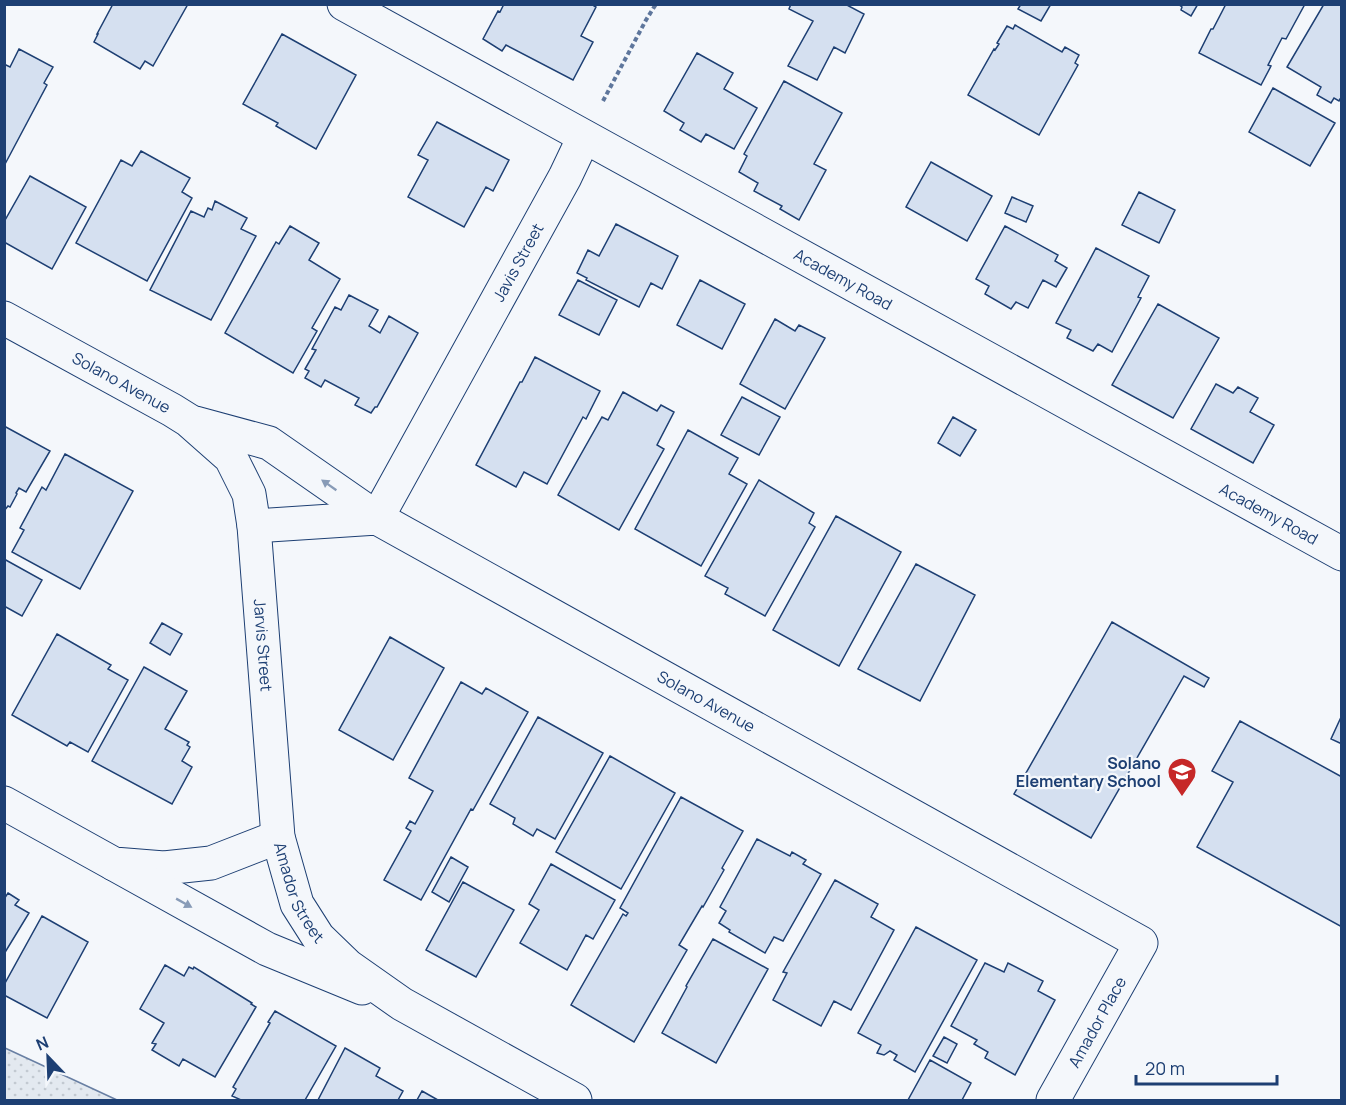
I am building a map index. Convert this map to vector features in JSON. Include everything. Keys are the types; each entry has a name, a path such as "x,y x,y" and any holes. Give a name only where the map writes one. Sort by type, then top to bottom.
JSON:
{"street":[{"name":"Academy Road","path":"344,4 1341,555"},
{"name":"Javis Street","path":"377,518 559,187 584,137"},
{"name":"Solano Avenue","path":"4,318 172,410 188,420 231,458"},
{"name":"Solano Avenue","path":"188,420 269,443 377,518 1141,943"},
{"name":"Jarvis Street","path":"231,458 249,494 254,526 278,837"},
{"path":"254,526 377,518"},
{"name":"Amador Street","path":"4,804 114,864 165,868 212,863 278,837 297,904 318,937 348,966 402,1004 575,1101"},
{"path":"114,864 267,949 402,1004"},
{"name":"Amador Place","path":"1053,1101 1141,943"}],"path":[{"path":"584,137 656,4"}],"shaded area":[{"path":"5,1048 117,1100 5,1100"}],"building":[{"path":"113,4 188,4 153,66 145,61 140,69 94,42"},
{"path":"504,4 591,4 596,7 581,36 593,42 573,80 506,45 502,51 483,39"},
{"path":"791,4 845,4 864,14 845,53 834,47 817,80 788,66 813,21 789,9"},
{"path":"1021,4 1051,4 1041,21 1018,9"},
{"path":"1178,4 1198,4 1191,16 1181,10 1182,7"},
{"path":"1226,4 1305,4 1286,39 1282,38 1261,85 1199,53"},
{"path":"1324,4 1342,4 1342,100 1334,98 1331,103 1317,95 1321,87 1287,67"},
{"path":"1015,25 1062,52 1065,47 1079,55 1075,63 1078,65 1039,135 968,95 999,44 997,43 1007,26 1013,29"},
{"path":"282,34 356,75 316,149 276,126 278,123 243,104"},
{"path":"19,49 53,67 44,83 47,85 4,166 4,64 10,67"},
{"path":"697,53 733,73 724,89 757,108 734,149 706,134 701,142 680,130 684,123 664,111"},
{"path":"784,81 842,113 814,164 826,170 799,220 780,209 782,206 754,191 758,183 739,172 747,156 744,154"},
{"path":"1273,88 1335,123 1310,166 1249,132"},
{"path":"437,122 509,160 493,191 486,187 464,227 408,197 428,160 418,155"},
{"path":"141,151 190,178 182,192 192,198 147,281 76,243 121,160 132,166"},
{"path":"931,162 992,196 967,241 906,207"},
{"path":"30,176 86,207 52,269 4,242 4,222"},
{"path":"1139,192 1175,210 1159,243 1122,225"},
{"path":"1012,197 1033,206 1026,222 1005,213"},
{"path":"215,201 247,218 241,229 256,236 211,320 150,290 191,211 204,217 208,208 212,210"},
{"path":"616,224 678,256 662,289 651,283 639,307 586,280 587,278 577,273 588,250 599,256"},
{"path":"290,226 319,243 309,260 340,279 312,328 317,331 293,373 225,333 276,242 279,244"},
{"path":"1005,226 1058,255 1055,261 1067,268 1056,287 1043,280 1028,308 1016,302 1011,309 985,294 989,286 976,279"},
{"path":"1096,248 1149,276 1138,297 1141,298 1112,352 1098,344 1093,351 1067,338 1071,330 1056,323"},
{"path":"578,280 617,300 599,335 559,315"},
{"path":"700,280 745,304 722,349 677,325"},
{"path":"349,295 378,310 369,326 380,333 389,316 418,333 377,407 371,413 355,405 359,398 325,380 321,387 305,378 309,371 305,369 316,350 312,349 335,307 341,310"},
{"path":"1158,304 1219,338 1173,418 1112,385"},
{"path":"775,319 795,331 799,325 825,338 785,409 740,384"},
{"path":"535,357 600,391 586,419 583,417 547,484 524,472 516,487 476,465"},
{"path":"1216,384 1233,393 1238,387 1258,398 1250,412 1274,425 1253,463 1191,429"},
{"path":"623,392 657,411 661,405 674,412 657,445 664,449 619,530 558,495 602,417 608,420"},
{"path":"742,397 780,417 759,455 721,435"},
{"path":"953,417 976,430 960,456 938,443"},
{"path":"4,426 50,451 26,492 19,488 10,507 8,506 4,511"},
{"path":"688,430 738,458 729,474 747,484 701,566 635,529"},
{"path":"65,454 133,491 80,589 12,552 24,530 20,528 42,487 46,490"},
{"path":"759,480 814,513 809,523 815,527 765,616 725,594 728,588 705,576"},
{"path":"836,516 901,552 839,666 773,630"},
{"path":"4,559 42,580 22,616 4,606"},
{"path":"916,564 975,595 920,701 858,669"},
{"path":"1112,622 1209,678 1204,687 1184,676 1091,838 1014,794"},
{"path":"162,623 182,634 170,655 150,643"},
{"path":"57,634 111,665 108,669 128,680 88,752 70,742 67,746 12,715"},
{"path":"390,637 444,668 393,760 339,730"},
{"path":"144,667 187,691 165,729 189,742 187,745 190,747 182,761 192,767 172,804 92,761"},
{"path":"461,682 482,694 486,688 528,712 421,900 384,880 411,831 406,828 410,821 415,824 433,791 409,778"},
{"path":"1342,715 1342,744 1331,739"},
{"path":"538,717 603,753 555,839 537,829 533,836 513,824 515,818 490,804"},
{"path":"1240,721 1342,777 1342,927 1197,847 1233,782 1212,771"},
{"path":"610,756 675,793 621,889 556,852"},
{"path":"681,797 743,831 722,868 724,870 679,945 687,950 634,1042 571,1005 623,914 626,916 628,913 620,908"},
{"path":"757,839 790,856 792,852 806,860 803,864 821,874 783,941 774,937 765,953 729,932 730,930 719,923 726,911 720,907"},
{"path":"451,857 468,867 449,902 432,892"},
{"path":"551,864 615,900 593,939 586,935 567,970 520,943 539,910 529,904"},
{"path":"835,880 878,904 871,917 894,930 851,1010 834,1001 821,1026 773,1000 787,973 783,972"},
{"path":"463,882 514,910 476,977 426,950"},
{"path":"8,893 19,900 15,905 29,913 4,954 4,899"},
{"path":"42,916 88,942 47,1018 4,995 4,985"},
{"path":"916,927 977,960 915,1072 894,1060 897,1055 890,1051 884,1055 877,1053 881,1045 858,1033"},
{"path":"713,939 768,969 716,1063 662,1033"},
{"path":"985,963 1004,972 1008,963 1043,981 1038,991 1055,1000 1015,1075 985,1058 988,1052 974,1044 977,1040 951,1026"},
{"path":"165,965 184,976 189,967 193,969 194,967 256,1007 215,1077 183,1059 179,1066 152,1050 156,1044 152,1043 164,1023 140,1009"},
{"path":"275,1011 336,1046 305,1100 241,1100 232,1096 236,1089 233,1087"},
{"path":"944,1037 957,1044 947,1063 933,1056"},
{"path":"345,1048 380,1068 376,1076 403,1091 398,1100 318,1100"},
{"path":"930,1060 971,1083 962,1100 908,1100"},
{"path":"422,1091 438,1100 417,1100"}],"place":[{"name":"Solano Elementary School","path":"1182,798"}]}
